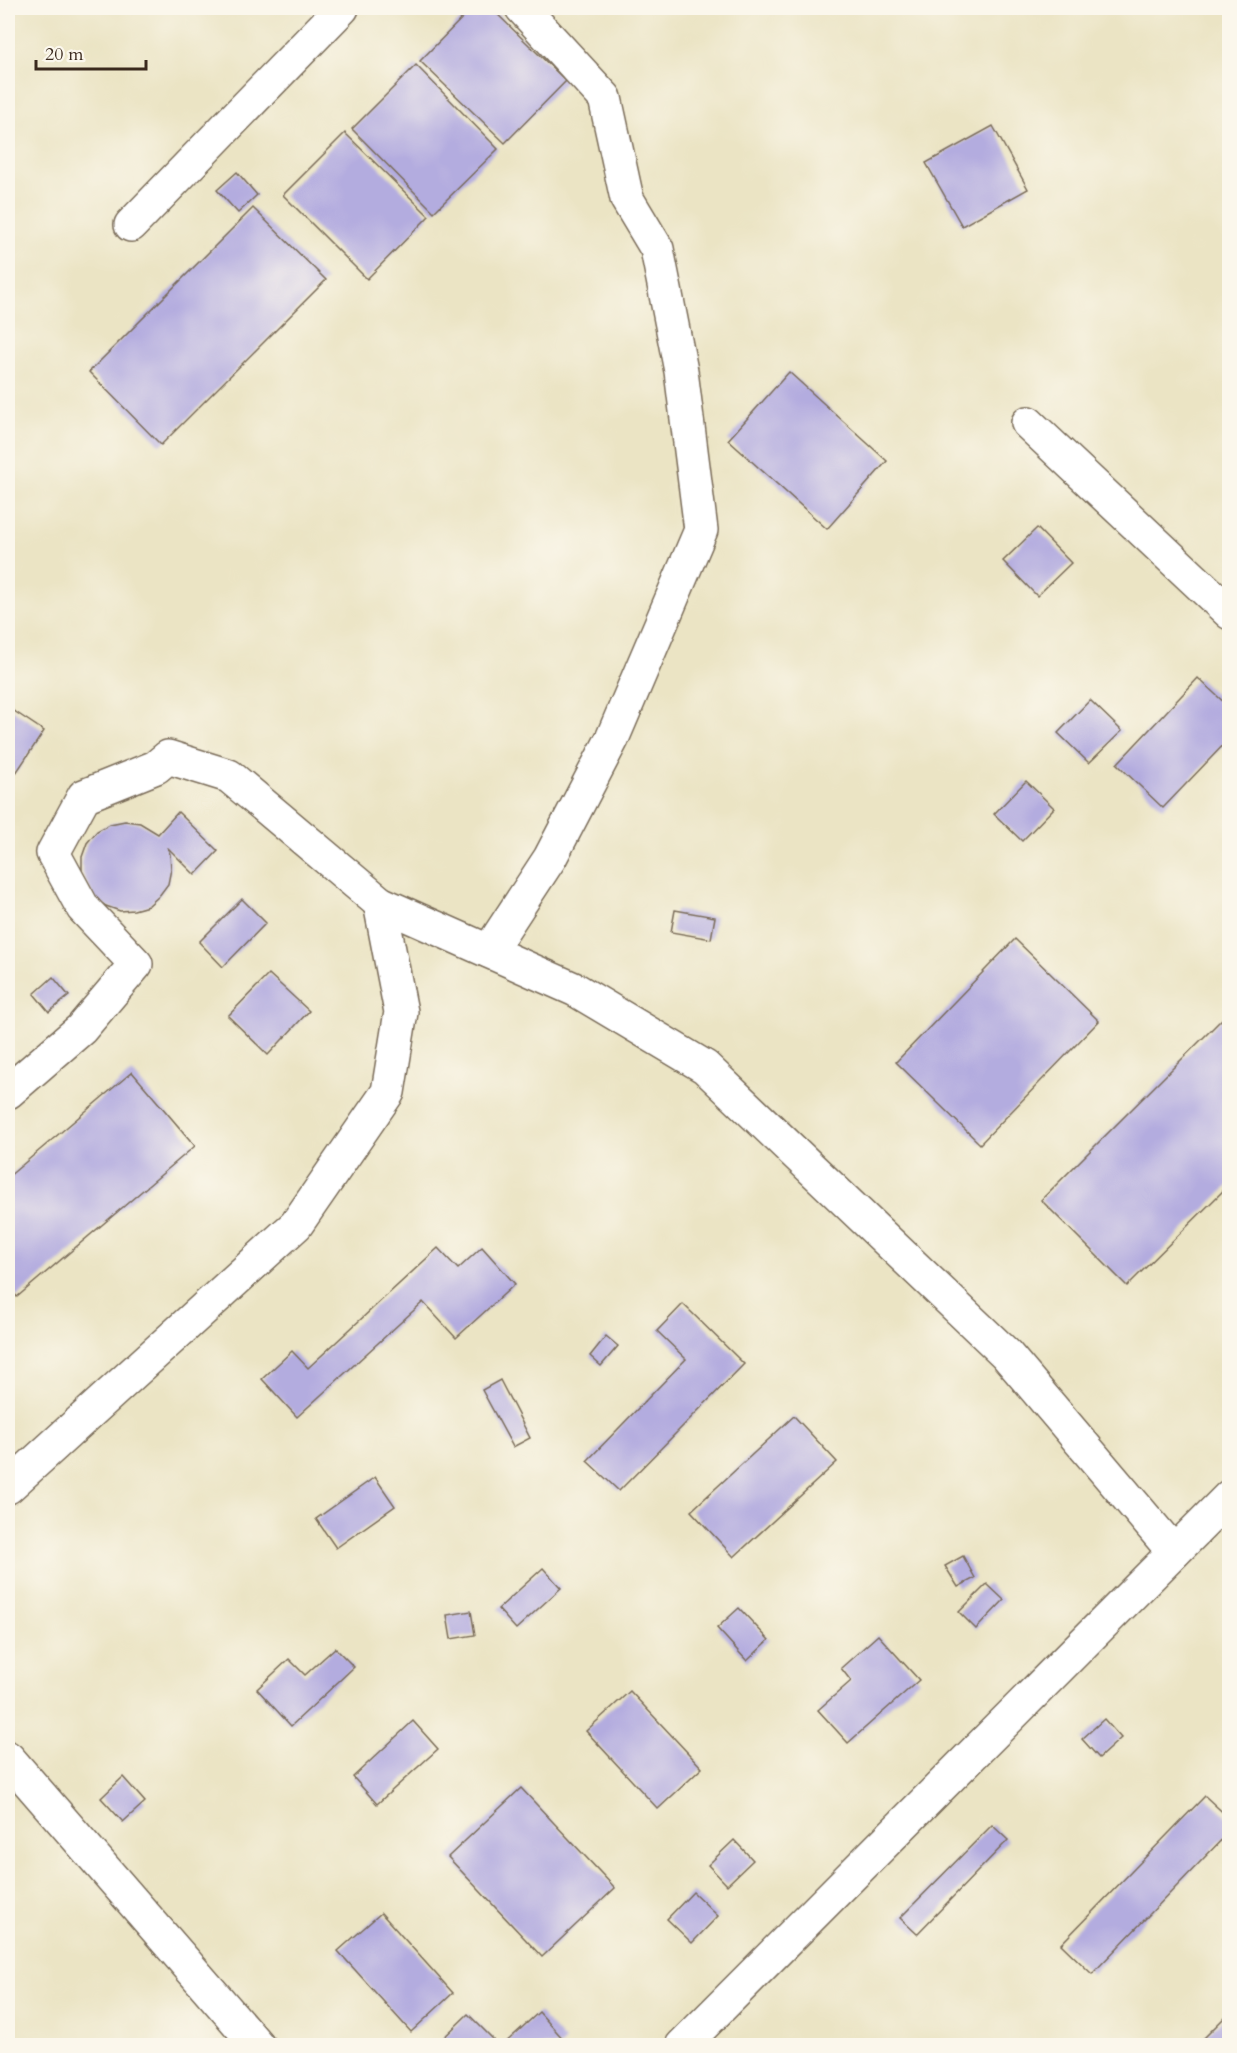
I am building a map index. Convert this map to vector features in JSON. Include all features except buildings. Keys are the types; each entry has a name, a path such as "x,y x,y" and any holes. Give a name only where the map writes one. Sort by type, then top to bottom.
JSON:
{"street":[{"path":"131,225 342,8"},
{"path":"489,951 550,858 612,740 700,530 681,370 657,249 627,199 605,98 522,8"},
{"path":"1028,423 1230,613"},
{"path":"8,1092 81,1029 136,964 83,908 53,853 84,796 156,767 168,757 229,776 380,903 576,990 705,1066 1006,1354 1174,1552"},
{"path":"8,1487 296,1225 388,1092 401,1012 380,903"},
{"path":"682,2046 1230,1496"},
{"path":"8,1758 258,2046"}]}
